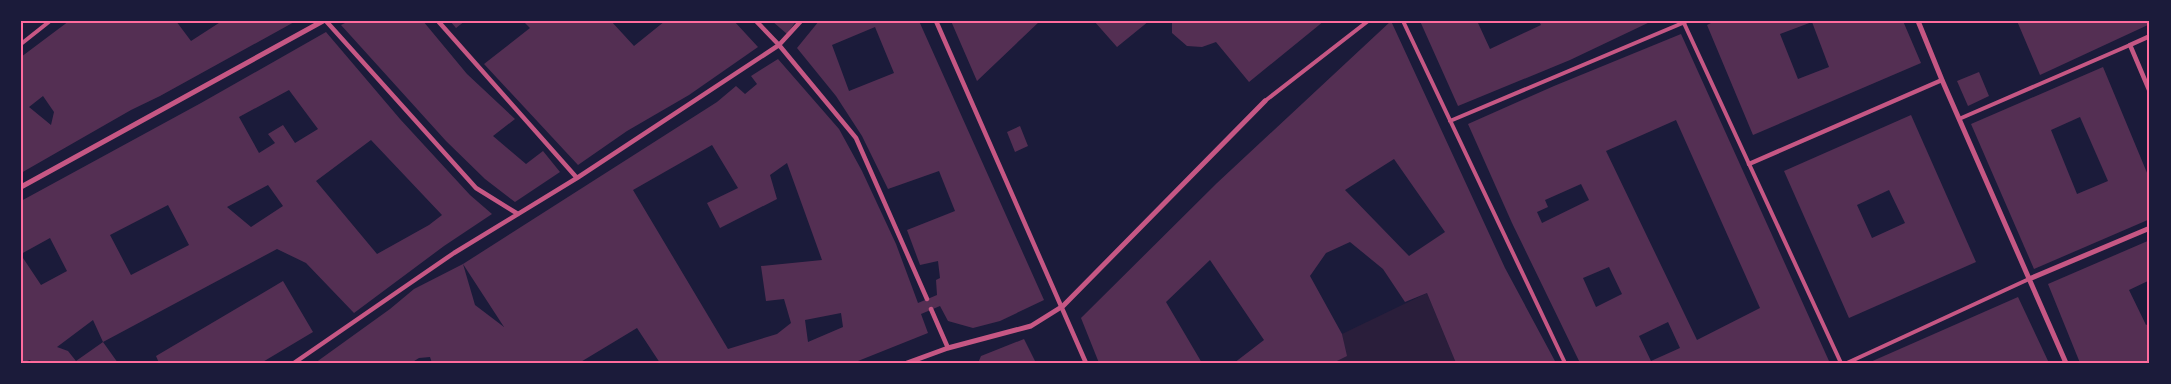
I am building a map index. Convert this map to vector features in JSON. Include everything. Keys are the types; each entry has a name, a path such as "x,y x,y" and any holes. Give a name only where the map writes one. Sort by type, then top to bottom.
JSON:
{"street":[{"path":"21,187 324,21 476,188 518,214"},
{"path":"438,21 577,178"},
{"path":"756,21 779,45 856,138 927,299"},
{"path":"294,363 454,253 577,178 779,45 801,21"},
{"path":"936,21 1063,306 1064,314 1086,363"},
{"path":"1918,21 2066,363"},
{"path":"2150,36 2130,45 2150,92"},
{"path":"1749,164 1942,80"},
{"path":"907,363 948,348 1031,326 1063,306 1265,102"},
{"path":"2029,279 2150,228"},
{"path":"930,310 948,348"}],"lane":[{"path":"22,41 50,21"},
{"path":"1265,102 1368,21"},
{"path":"1403,21 1564,363"},
{"path":"1450,121 1684,22 1841,363"},
{"path":"1959,119 2130,45"},
{"path":"1847,363 2029,279"}],"shaded area":[{"path":"1427,293 1456,363 1333,363 1346,356 1342,334"}],"building":[{"path":"69,21 176,21 191,41 222,21 296,21 131,110 21,173 21,57","holes":["43,96 54,112 51,125 29,107"]},
{"path":"349,21 423,21 467,74 515,119 493,136 526,164 543,151 560,172 515,202 485,179 446,141 341,25"},
{"path":"450,21 465,21 456,28"},
{"path":"523,21 611,21 634,46 665,21 734,21 758,47 689,95 627,131 578,165 484,64 530,28"},
{"path":"772,21 796,21 787,34"},
{"path":"819,21 919,21 1044,300 1000,321 973,328 948,321 940,306 921,314 928,333 853,363 660,363 637,328 579,363 432,363 430,357 419,358 411,363 315,363 390,309 414,289 463,264 717,102 736,86 745,94 757,84 751,76 778,59 839,129 862,171 896,244 918,303 937,295 936,280 940,278 938,261 920,265 907,230 955,211 939,171 888,189 862,136 836,96 797,48","holes":["875,27 894,73 849,91 832,45","712,145 738,188 707,203 720,228 777,199 770,175 787,163 822,260 761,266 766,301 784,299 791,323 777,334 728,349 633,190","463,264 504,327 475,305","841,313 843,327 808,342 805,320"]},
{"path":"951,21 1040,21 977,81"},
{"path":"1094,21 1149,21 1117,47"},
{"path":"1172,21 1324,21 1249,82 1216,42 1202,47 1187,46 1172,33"},
{"path":"1391,21 1505,268 1556,363 1456,363 1427,293 1405,302 1383,269 1350,242 1326,253 1310,276 1342,334 1347,356 1333,363 1234,363 1264,340 1210,260 1166,302 1202,363 1099,363 1081,318 1217,183","holes":["1394,159 1445,232 1409,256 1345,190"]},
{"path":"1420,21 1483,21 1478,23 1490,49 1541,25 1539,21 1652,21 1570,60 1458,106"},
{"path":"1715,21 1903,21 1921,63 1753,135 1707,25","holes":["1812,22 1829,67 1798,79 1780,34"]},
{"path":"2017,21 2150,21 2150,24 2040,75"},
{"path":"326,32 400,119 470,195 492,214 444,246 354,313 306,263 277,249 103,342 118,363 32,363 30,360 21,363 21,255 41,285 67,271 50,238 21,254 21,201 201,103","holes":["289,90 318,129 295,143 283,125 268,134 275,143 259,153 239,117","371,140 442,215 429,225 377,254 316,181","268,185 283,206 251,227 227,207","168,205 189,245 131,275 110,235","93,320 103,342 76,361 68,351 57,347"]},
{"path":"1681,34 1829,361 1580,363 1512,223 1468,124 1554,86","holes":["1676,120 1760,308 1697,340 1606,151","1581,184 1589,200 1542,223 1537,212 1548,207 1545,200","1609,267 1622,294 1596,307 1583,278","1668,322 1680,348 1651,361 1639,336"]},
{"path":"2103,67 2150,180 2150,219 2034,269 1971,124","holes":["2080,117 2108,181 2077,194 2051,130"]},
{"path":"1979,72 1989,96 1968,106 1957,81"},
{"path":"1911,115 1976,262 1849,318 1784,171","holes":["1889,190 1905,223 1872,238 1857,205"]},
{"path":"1020,126 1028,146 1015,152 1007,132"},
{"path":"2150,240 2150,280 2129,290 2146,325 2150,323 2150,363 2080,363 2048,284"},
{"path":"283,281 313,332 261,363 159,363 156,356"},
{"path":"2018,297 2049,363 1868,363"},
{"path":"1024,339 1036,363 978,363 981,356"}]}
